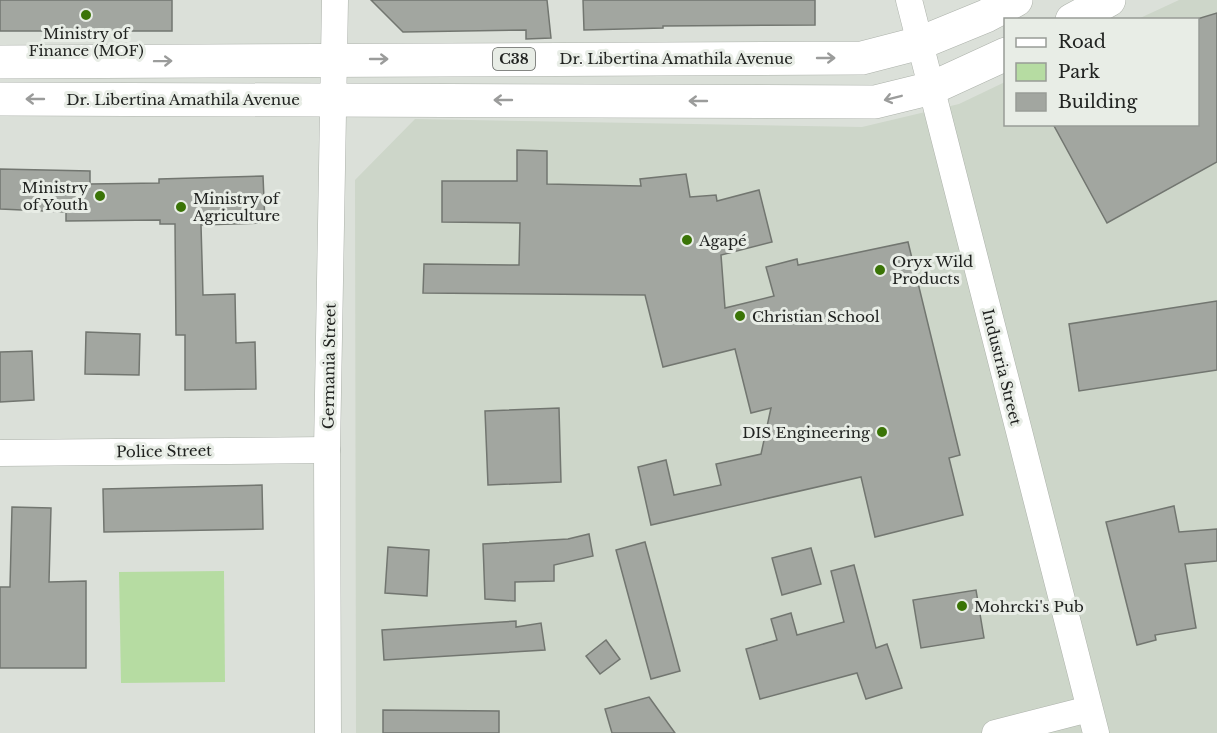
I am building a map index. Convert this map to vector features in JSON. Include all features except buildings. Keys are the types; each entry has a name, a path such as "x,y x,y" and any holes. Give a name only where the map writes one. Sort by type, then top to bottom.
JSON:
{"main road":[{"name":"Dr. Libertina Amathila Avenue","path":"0,62 862,58 920,44 986,16 1016,0"},
{"path":"1076,18 1109,0"},
{"name":"Dr. Libertina Amathila Avenue","path":"0,99 875,102 932,88 1004,54"}],"street":[{"name":"Germania Street","path":"328,733 327,450 335,0"},
{"name":"Industria Street","path":"909,0 1092,721"},
{"name":"Police Street","path":"0,453 327,450"},
{"path":"995,733 1092,721"}],"shaded area":[{"path":"1179,0 1217,0 1217,733 356,733 355,180 415,119 862,127 959,104 1004,82 1004,126 1199,126 1199,18 1140,18"}],"green space":[{"path":"224,571 225,682 121,683 119,572"}],"place":[{"name":"Ministry of Finance (MOF)","path":"86,15"},
{"name":"Ministry of Youth","path":"100,196"},
{"name":"Ministry of Agriculture","path":"181,207"},
{"name":"Agapé","path":"687,240"},
{"name":"Oryx Wild Products","path":"880,270"},
{"name":"Christian School","path":"740,316"},
{"name":"DIS Engineering","path":"882,432"},
{"name":"Mohrcki's Pub","path":"962,606"}]}
